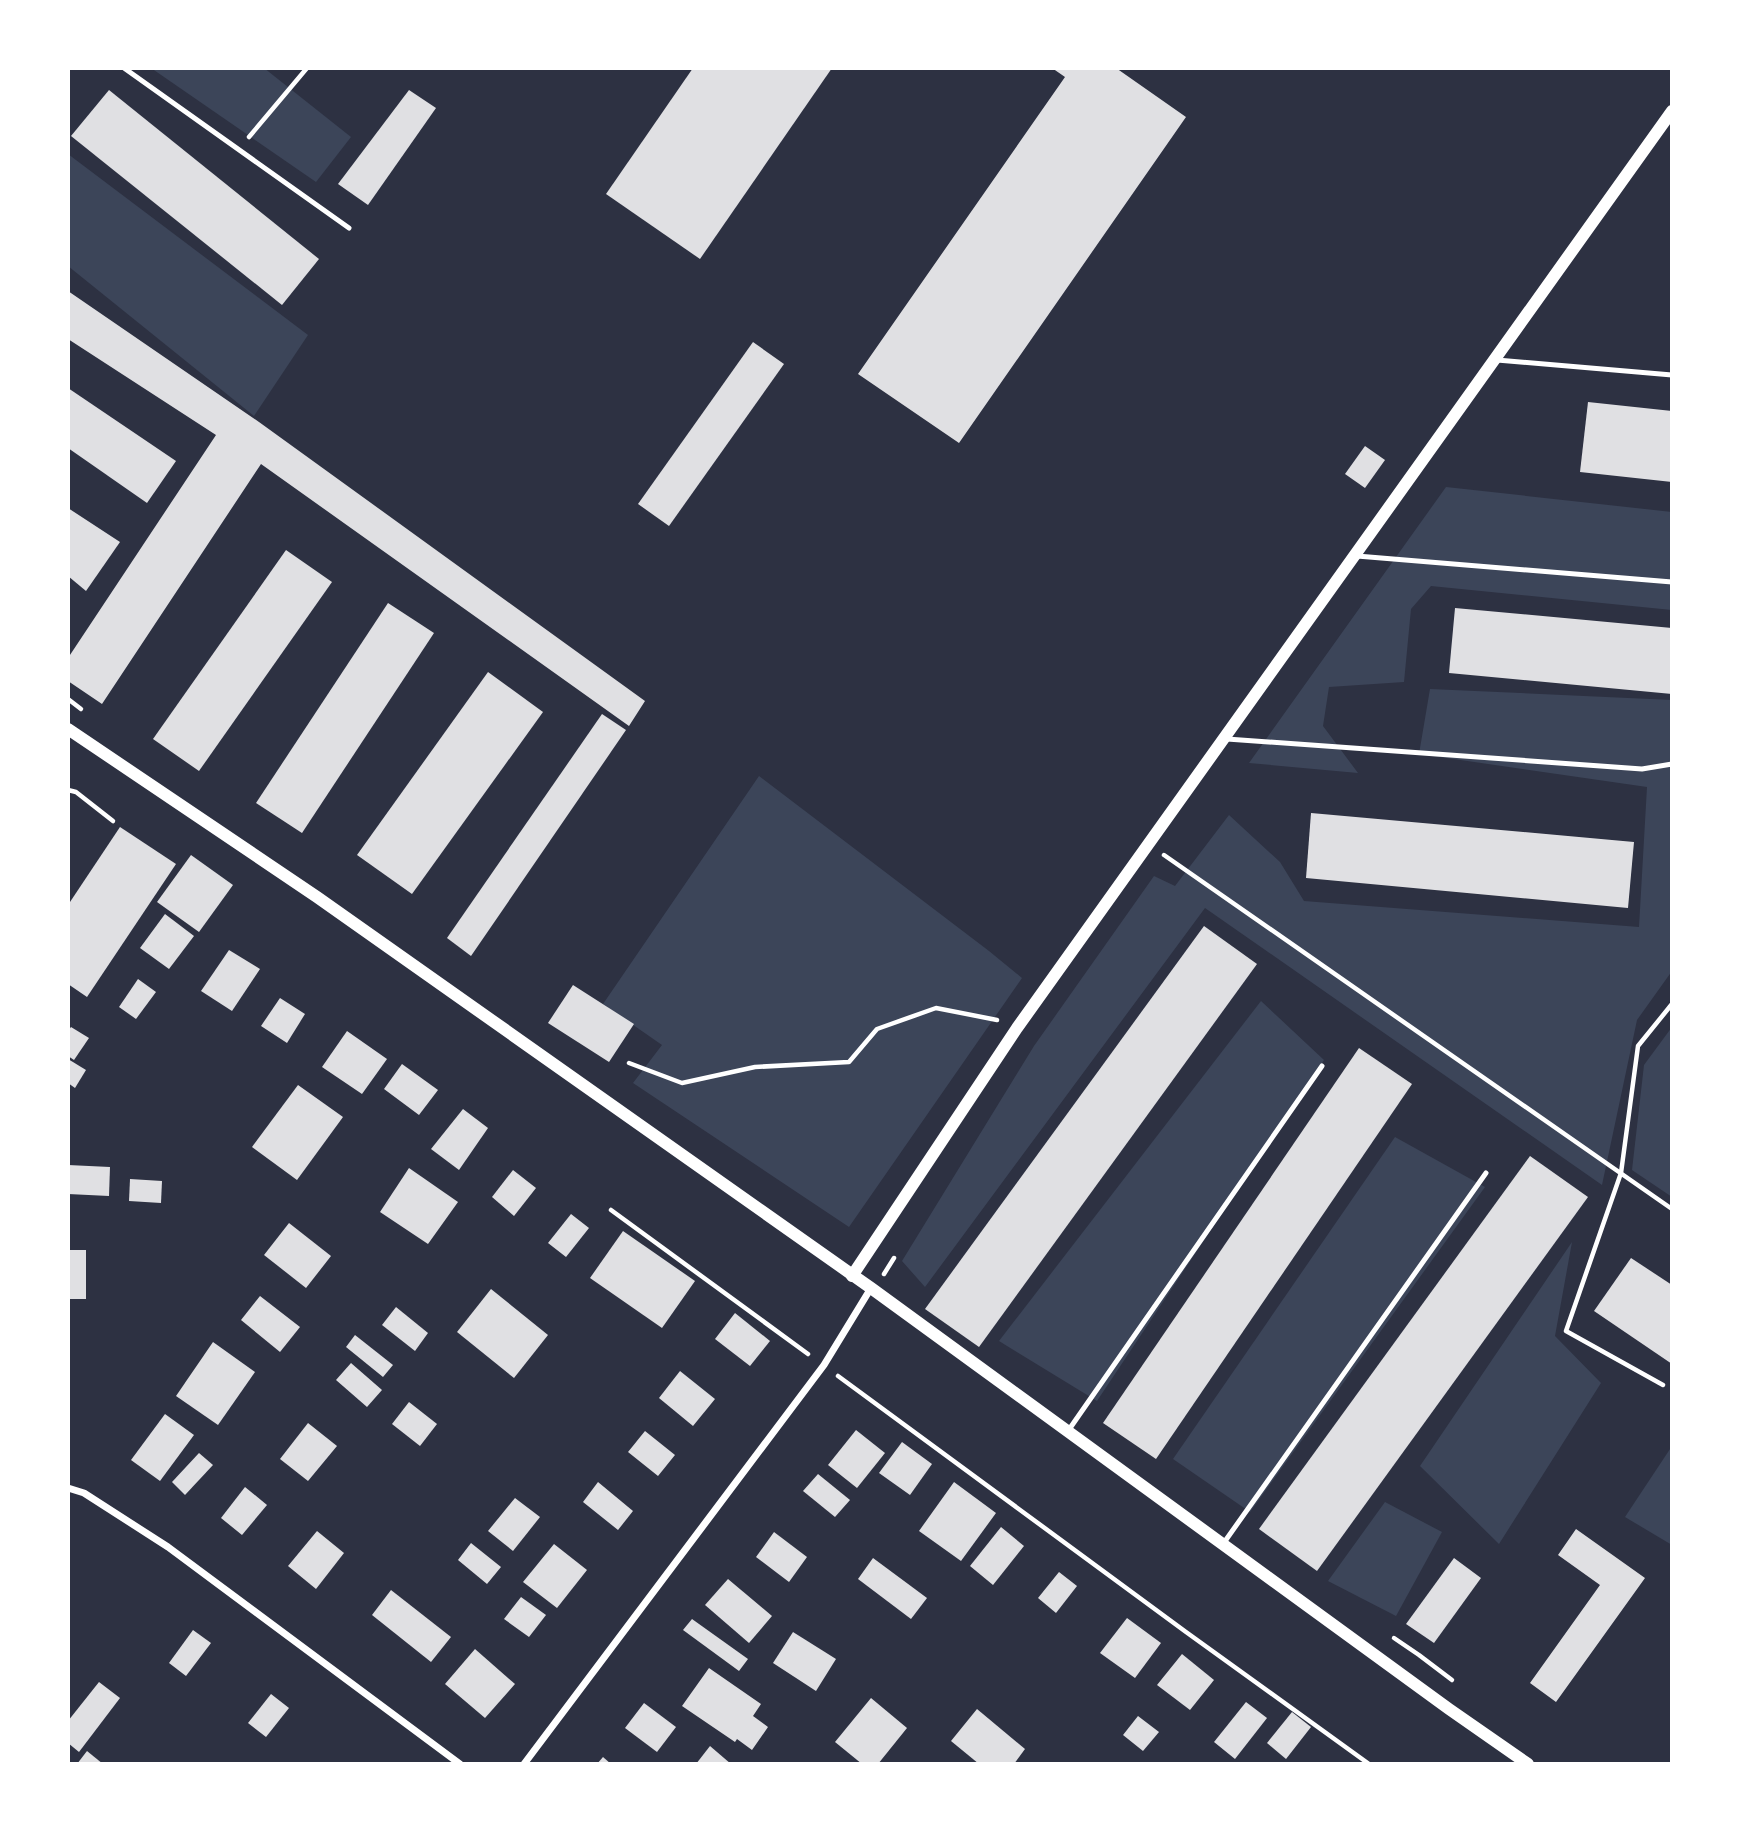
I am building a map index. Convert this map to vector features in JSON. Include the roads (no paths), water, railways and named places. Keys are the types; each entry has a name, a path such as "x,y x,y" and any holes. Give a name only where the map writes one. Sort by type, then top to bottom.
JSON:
{"street":[{"path":"852,1276 1017,1028 1672,111"},
{"path":"68,729 317,897 871,1288 1528,1764"},
{"path":"524,1764 824,1365 871,1288"},
{"path":"68,1488 84,1493 168,1547 460,1764"}],"lane":[{"path":"124,68 349,228"},
{"path":"1494,360 1672,375"},
{"path":"1354,556 1672,582"},
{"path":"1224,738 1642,769 1672,764"},
{"path":"1068,1431 1322,1066"},
{"path":"1223,1544 1486,1173"}]}
